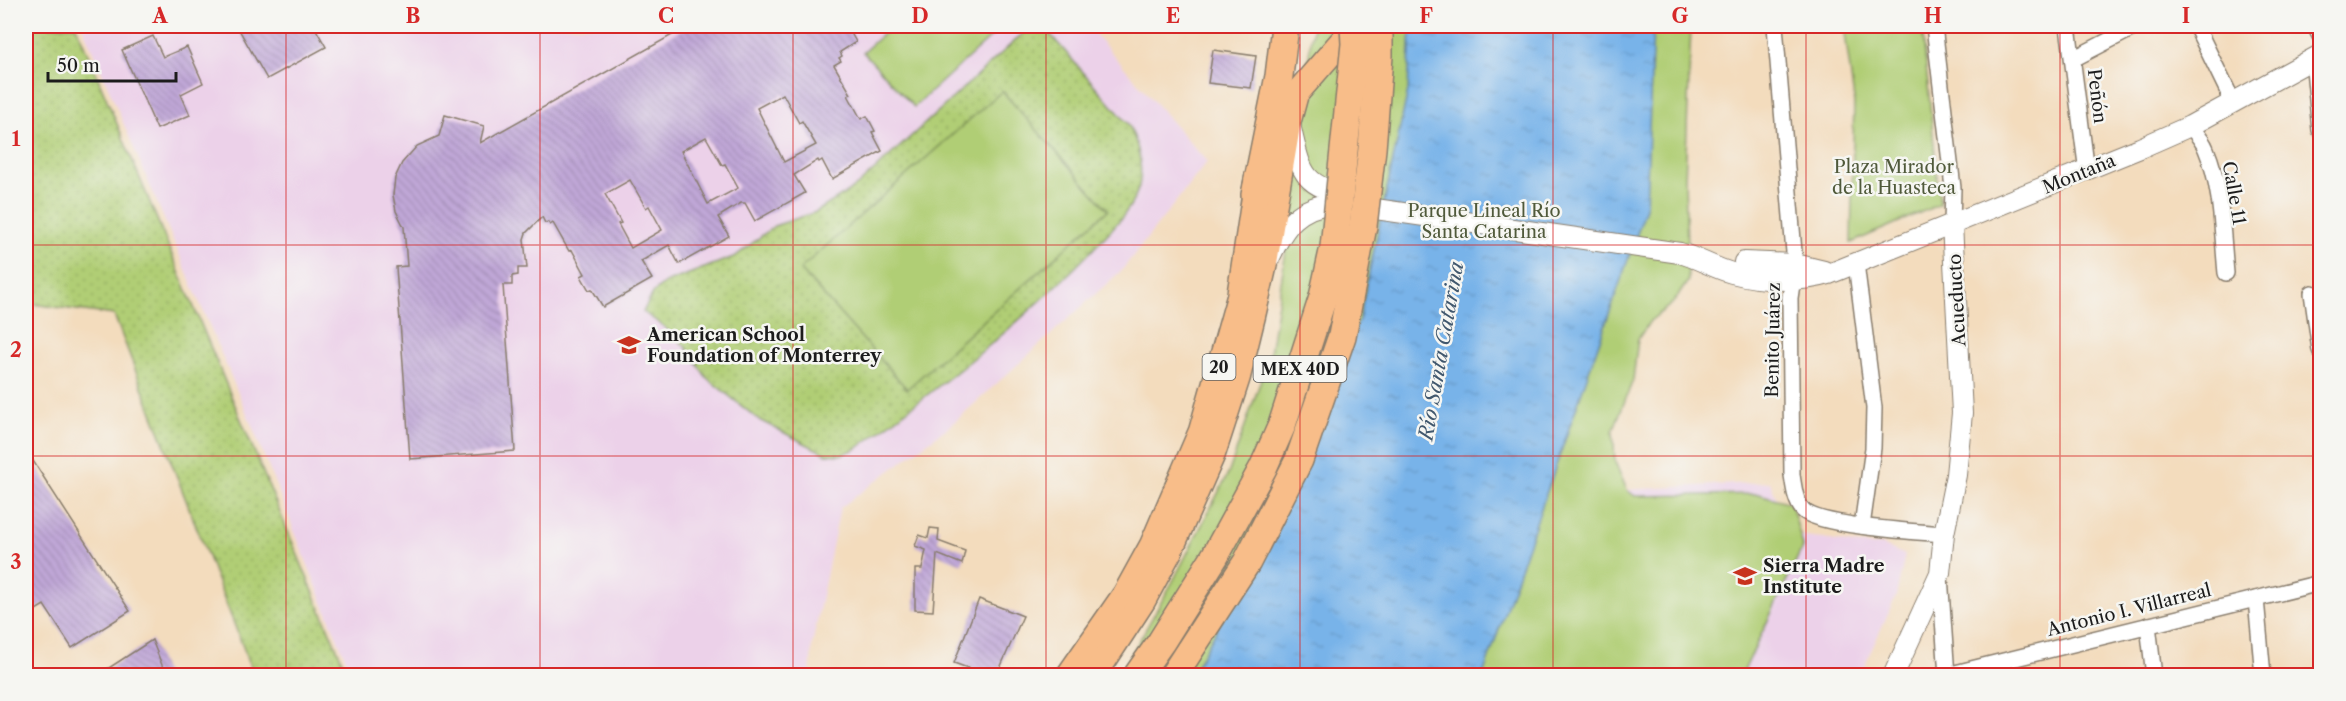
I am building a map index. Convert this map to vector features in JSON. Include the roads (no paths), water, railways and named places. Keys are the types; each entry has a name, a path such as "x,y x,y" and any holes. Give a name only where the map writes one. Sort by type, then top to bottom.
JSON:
{"highway":[{"path":"1255,195 1279,76 1286,26"},
{"name":"MEX 40D","path":"1137,675 1161,642 1215,556 1263,468 1282,425 1323,297 1334,247 1355,26"},
{"name":"MEX 40D","path":"1173,675 1247,562 1299,460 1342,336 1363,226 1372,149 1379,26"}],"main road":[{"name":"20","path":"1068,675 1125,594 1152,545 1201,431 1239,297 1255,195 1274,26"},
{"name":"20","path":"1094,675 1143,601 1171,549 1213,454 1238,377 1264,268 1289,120 1296,94 1355,26"}],"street":[{"name":"Benito Juárez","path":"1775,26 1794,272 1790,298 1792,475 1795,495 1801,508 1807,514 1818,518 1862,526 1944,534"},
{"name":"Acueducto","path":"1893,675 1940,573 1944,534 1956,475 1962,413 1952,224 1953,188 1934,26"},
{"name":"Peñón","path":"2068,26 2087,172"},
{"path":"2073,59 2137,26"},
{"path":"2196,26 2233,102"},
{"path":"2315,26 2320,36"},
{"name":"Montaña","path":"1335,198 1682,248 1733,273 1829,274 2087,172 2190,126 2317,57"},
{"path":"2317,57 2320,130"},
{"path":"1289,120 1298,162 1315,185 1335,198"},
{"name":"Calle 11","path":"2190,126 2206,148 2212,171 2218,196 2226,273"},
{"path":"1264,268 1286,226 1313,207 1335,198"},
{"path":"1856,263 1874,408 1874,448 1862,526"},
{"path":"2312,292 2320,350"},
{"path":"1940,573 1947,675"},
{"name":"Antonio I. Villarreal","path":"1947,675 2320,583"},
{"path":"2256,599 2263,675"},
{"path":"2148,625 2154,675"}],"water":[{"name":"Río Santa Catarina","path":"1411,26 1653,26 1646,208 1483,675 1191,676 1275,524 1359,320 1408,90"}],"place":[{"name":"American School Foundation of Monterrey","path":"629,345"},
{"name":"Sierra Madre Institute","path":"1745,576"}],"park label":[{"name":"Plaza Mirador de la Huasteca","path":"1894,177"},
{"name":"Parque Lineal Río Santa Catarina","path":"1484,221"}]}
